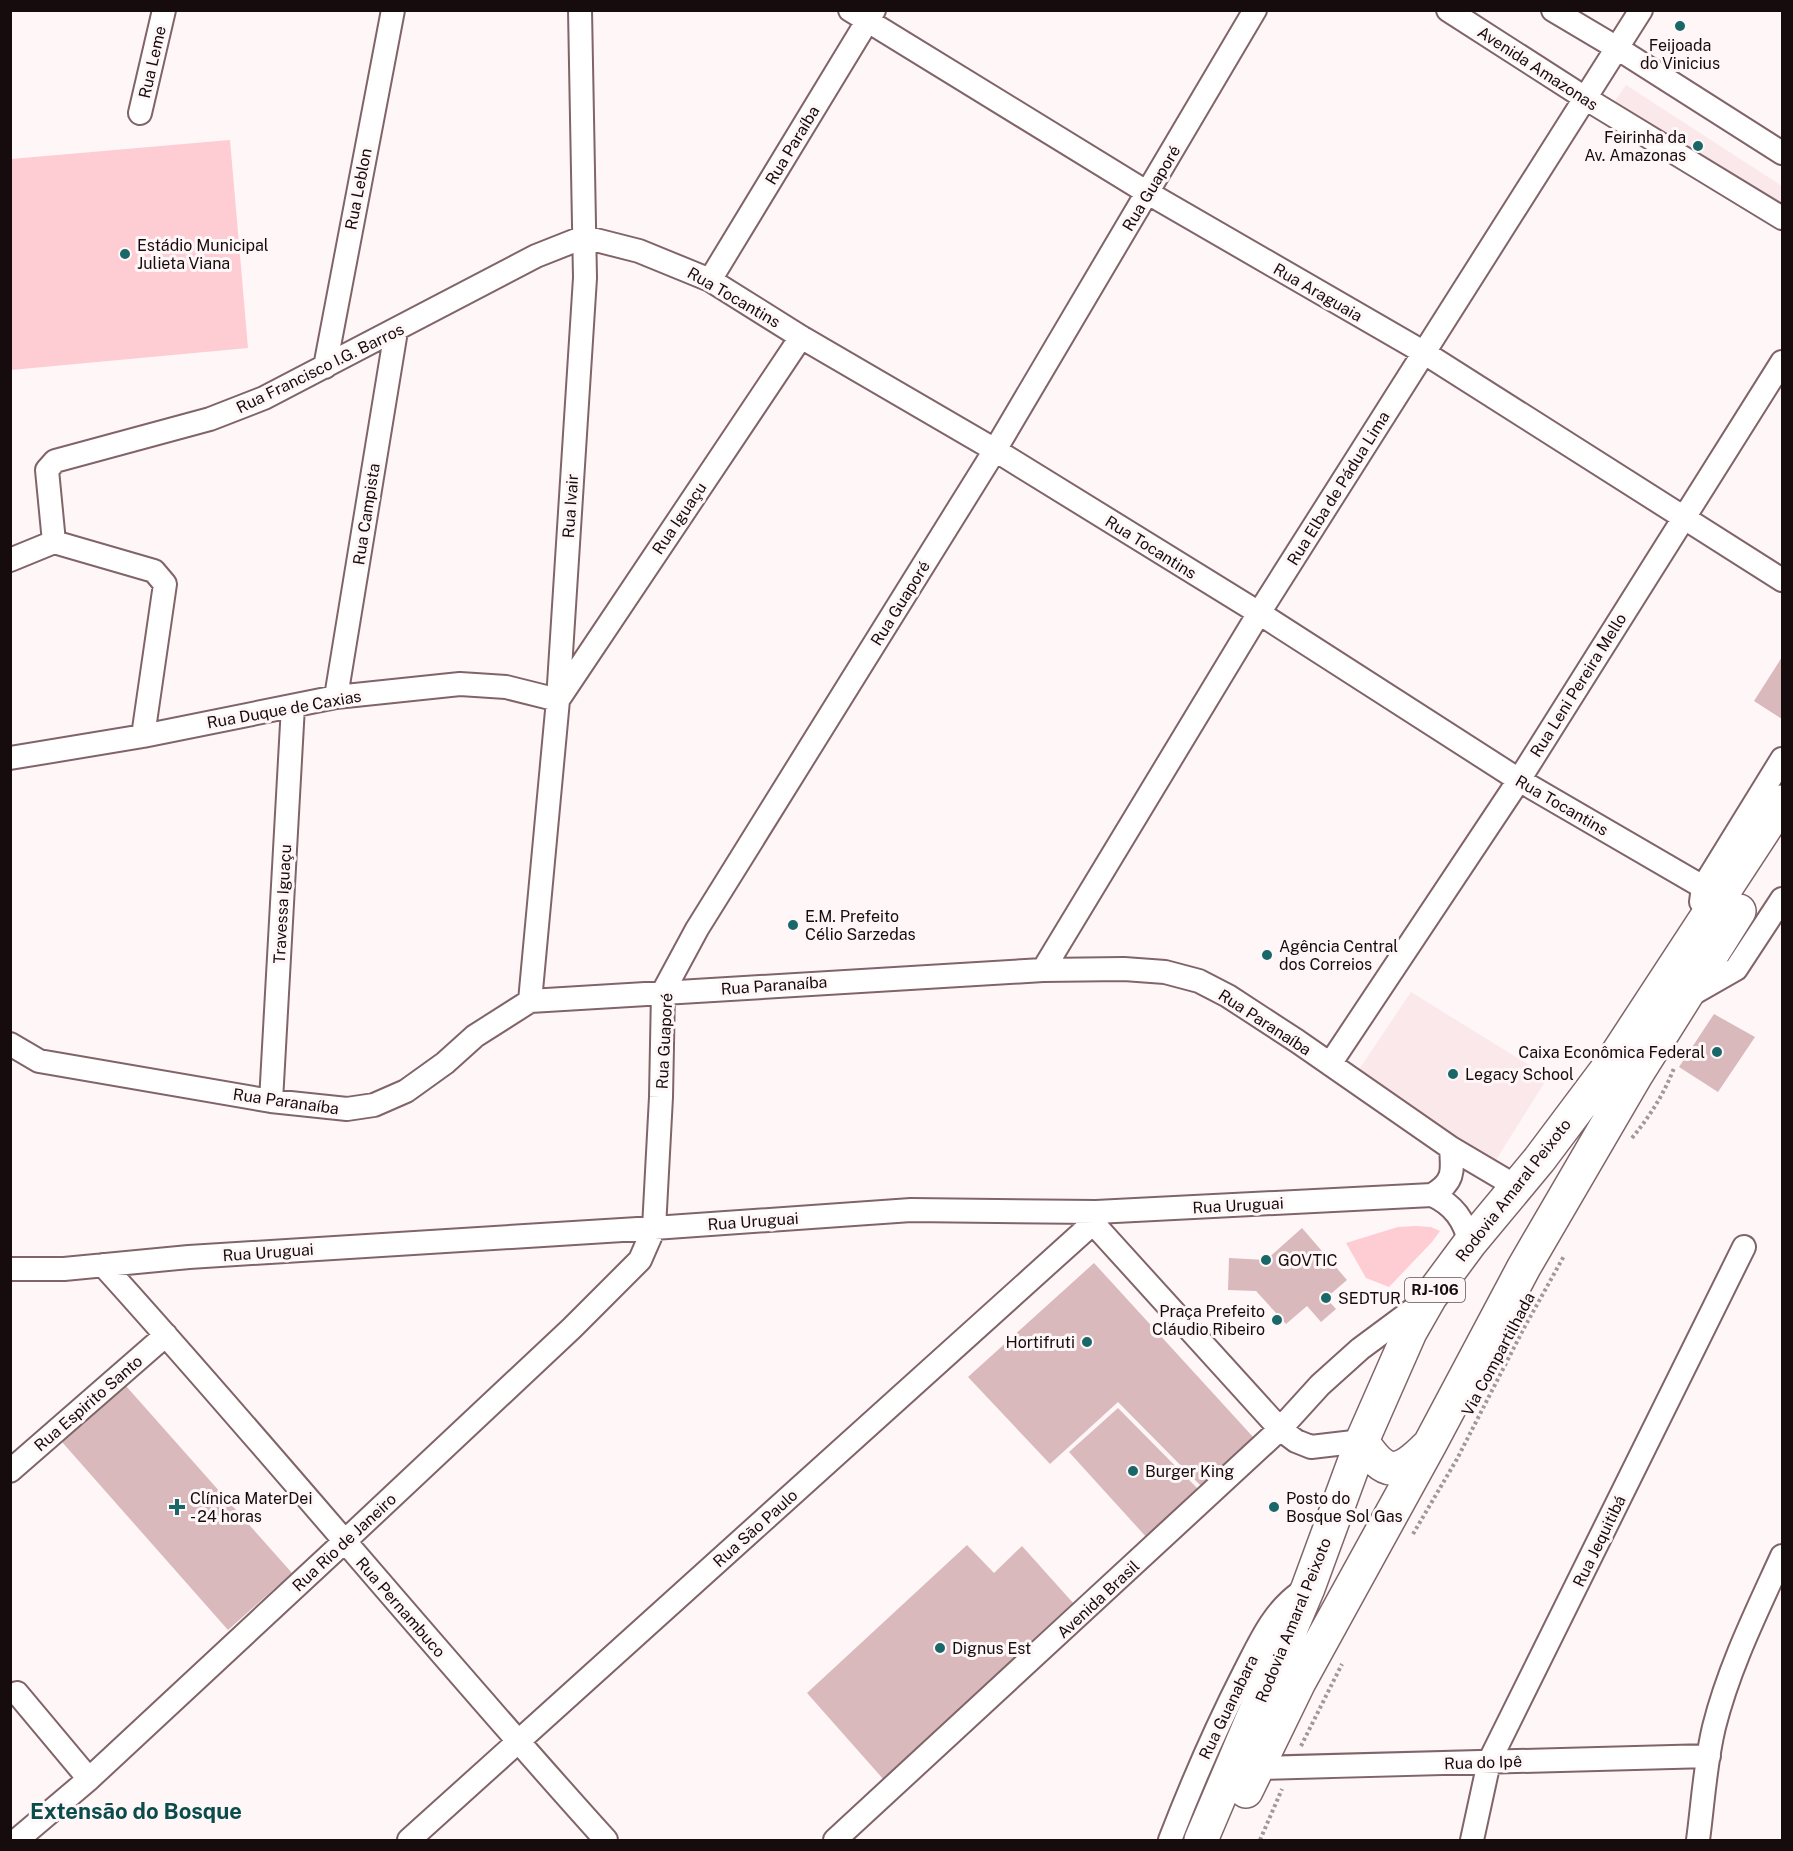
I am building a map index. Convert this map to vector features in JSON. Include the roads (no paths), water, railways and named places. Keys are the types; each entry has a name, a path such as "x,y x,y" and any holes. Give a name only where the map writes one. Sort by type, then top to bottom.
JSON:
{"highway":[{"name":"Rodovia Amaral Peixoto","path":"1202,1840 1308,1588 1362,1441 1410,1332 1430,1298 1470,1243 1517,1187 1608,1068 1782,802"},
{"name":"Rodovia Amaral Peixoto","path":"1226,1840 1256,1768 1299,1682 1524,1267 1571,1183 1683,999 1782,843"},
{"path":"1517,1187 1533,1221 1534,1232 1524,1267"},
{"path":"1362,1441 1372,1457 1390,1468 1401,1468 1412,1462 1430,1444"}],"street":[{"name":"Rua Leme","path":"140,113 164,10"},
{"name":"Rua Leblon","path":"325,367 393,10"},
{"name":"Rua Ivair","path":"530,1001 558,699 584,290 580,10"},
{"name":"Rua Guaporé","path":"654,1228 661,1097 663,992 703,919 995,450 1255,10"},
{"name":"Avenida Amazonas","path":"1448,10 1585,98 1782,219"},
{"path":"1553,10 1782,153"},
{"name":"Rua Elba de Pádua Lima","path":"1043,970 1259,614 1641,10"},
{"name":"Rua Araguaia","path":"864,14 1148,193 1423,352 1782,579"},
{"name":"Rua Paraíba","path":"710,280 864,14"},
{"name":"Rua Francisco I.G. Barros","path":"54,543 47,470 55,461 210,419 264,398 536,256 584,237"},
{"name":"Rua Tocantins","path":"584,237 639,250 710,280 801,337 995,450 1259,614 1519,780 1703,887"},
{"name":"Rua Campista","path":"336,697 396,331"},
{"name":"Rua Iguaçu","path":"558,699 801,337"},
{"name":"Rua Leni Pereira Mello","path":"1330,1064 1519,780 1782,362"},
{"path":"10,560 54,543 154,571 165,584 143,736"},
{"name":"Rua Duque de Caxias","path":"10,758 143,736 336,697 460,684 506,687 558,699"},
{"name":"Travessa Iguaçu","path":"271,1101 293,706"},
{"path":"1696,935 1703,887 1782,759"},
{"path":"1683,999 1736,969 1775,927 1782,899"},
{"name":"Rua Paranaíba","path":"10,1044 39,1061 271,1101 348,1109 374,1105 406,1092 476,1036 530,1001 1043,970 1124,969 1165,972 1199,981 1228,996 1451,1148 1517,1187"},
{"path":"1432,1195 1440,1190 1452,1173 1451,1148"},
{"path":"1432,1195 1444,1200 1458,1215 1470,1243"},
{"name":"Rua Uruguai","path":"10,1269 64,1269 189,1257 911,1210 1094,1218 1432,1195"},
{"path":"1094,1218 1280,1430 1296,1441 1311,1447 1362,1441"},
{"name":"Rua São Paulo","path":"409,1840 1094,1218"},
{"name":"Rua Rio de Janeiro","path":"17,1840 89,1779 572,1328 640,1260 654,1228"},
{"name":"Rua Jequitibá","path":"1472,1840 1489,1762 1744,1247"},
{"name":"Rua Pernambuco","path":"103,1265 345,1541 517,1742 606,1840"},
{"name":"Avenida Brasil","path":"835,1840 1280,1430 1328,1378 1360,1349 1430,1298"},
{"name":"Rua Espirito Santo","path":"10,1471 166,1335"},
{"path":"1698,1840 1714,1726 1753,1618 1782,1556"},
{"name":"Rua Guanabara","path":"1170,1840 1194,1778 1266,1631 1283,1607 1308,1588"},
{"path":"17,1693 89,1779"},
{"name":"Rua do Ipê","path":"1256,1768 1709,1756"}],"place":[{"name":"Feijoada do Vinicius","path":"1680,26"},
{"name":"Feirinha da Av. Amazonas","path":"1698,146"},
{"name":"Estádio Municipal Julieta Viana","path":"125,254"},
{"name":"E.M. Prefeito Célio Sarzedas","path":"793,925"},
{"name":"Agência Central dos Correios","path":"1267,955"},
{"name":"Caixa Econômica Federal","path":"1717,1052"},
{"name":"Legacy School","path":"1453,1074"},
{"name":"GOVTIC","path":"1266,1260"},
{"name":"SEDTUR","path":"1326,1298"},
{"name":"Praça Prefeito Cláudio Ribeiro","path":"1277,1320"},
{"name":"Hortifruti","path":"1087,1342"},
{"name":"Burger King","path":"1133,1471"},
{"name":"Clínica MaterDei - 24 horas","path":"177,1507"},
{"name":"Posto do Bosque Sol Gas","path":"1274,1507"},
{"name":"Dignus Est","path":"940,1648"}],"district":[{"name":"Extensão do Bosque","path":"136,1811"}]}
